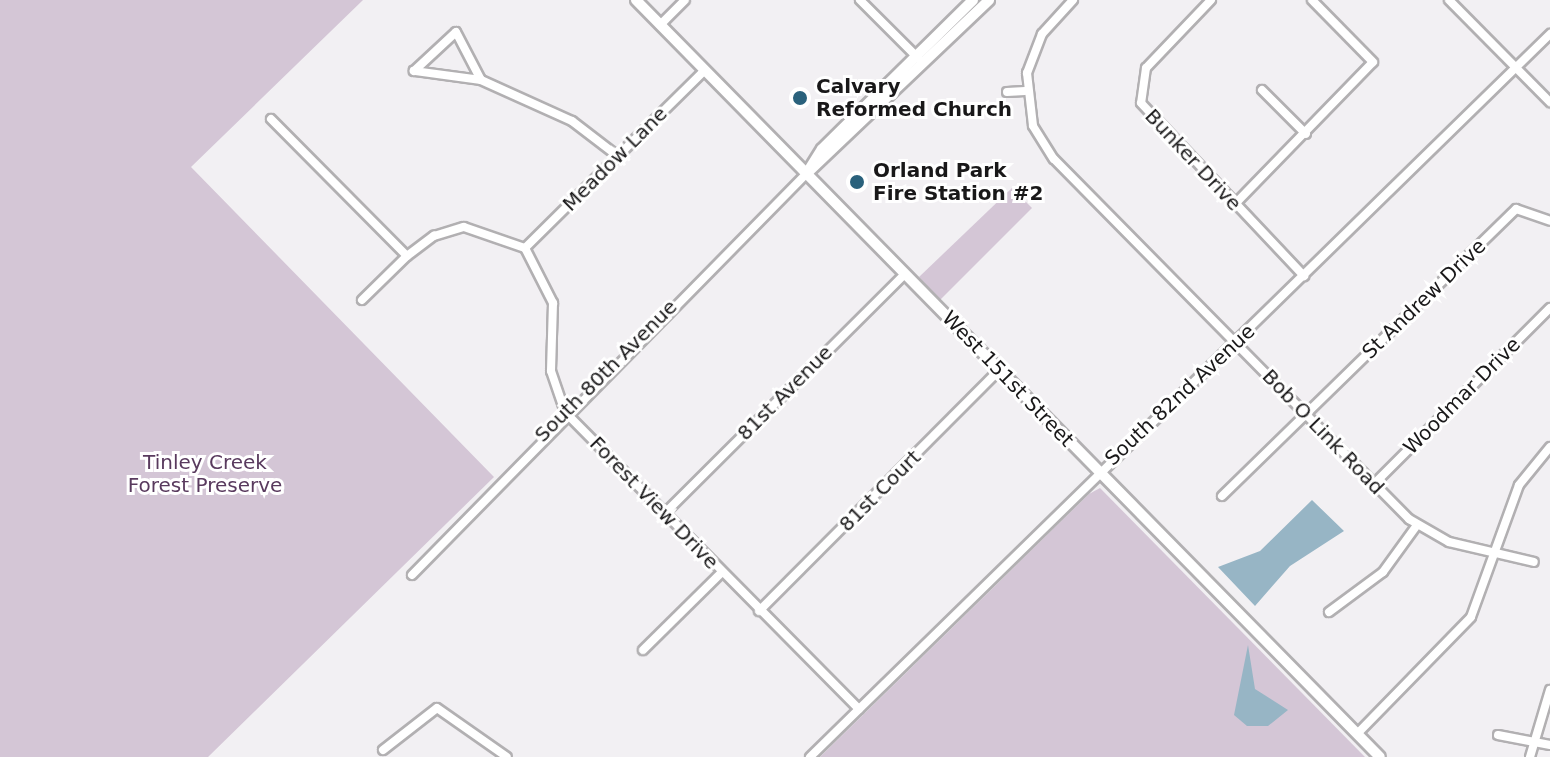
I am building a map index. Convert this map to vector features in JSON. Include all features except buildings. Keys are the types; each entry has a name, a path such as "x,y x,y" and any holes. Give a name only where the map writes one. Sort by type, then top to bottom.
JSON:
{"street":[{"name":"West 151st Street","path":"636,0 1380,757"},
{"path":"660,25 685,0"},
{"path":"860,0 924,64"},
{"name":"South 80th Avenue","path":"807,173 915,56 973,0"},
{"name":"South 80th Avenue","path":"412,575 565,412 807,173 989,0"},
{"path":"1007,92 1025,91 1042,34 1073,0"},
{"name":"Bunker Drive","path":"1211,0 1146,68 1140,91 1150,119 1304,276"},
{"path":"1234,205 1373,62 1312,0"},
{"path":"1449,0 1550,102"},
{"path":"481,80 456,32 414,71 420,76 481,80 572,121 619,157"},
{"name":"South 82nd Avenue","path":"810,757 1550,34"},
{"name":"Meadow Lane","path":"525,248 705,70"},
{"path":"1262,90 1306,134"},
{"name":"Bob O Link Road","path":"1025,91 1048,151 1305,415 1417,525 1497,554 1534,562"},
{"path":"271,119 407,256"},
{"name":"St Andrew Drive","path":"1305,415 1516,209 1550,221"},
{"path":"362,300 407,256 434,236 464,227 525,248"},
{"name":"Forest View Drive","path":"525,248 553,303 551,371 565,412 859,709"},
{"name":"81st Avenue","path":"665,513 905,274"},
{"name":"Woodmar Drive","path":"1374,484 1550,308"},
{"name":"81st Court","path":"759,611 999,370"},
{"path":"1222,496 1305,415"},
{"path":"1357,734 1467,623 1497,554 1519,485 1550,447"},
{"path":"1329,612 1383,572 1417,525"},
{"path":"643,650 721,573"},
{"path":"1530,757 1550,690"},
{"path":"383,750 437,708 507,757"},
{"path":"1498,735 1550,745"}],"green space":[{"name":"Tinley Creek Forest Preserve","path":"0,0 363,0 191,167 494,477 208,757 0,757"},
{"path":"1012,188 1032,208 940,300 919,277"},
{"path":"1100,488 1365,757 820,757 1089,494"}],"water":[{"path":"1312,500 1344,531 1290,566 1255,606 1218,567 1260,551"},
{"path":"1248,645 1255,689 1288,710 1268,726 1247,726 1234,715"}],"place":[{"name":"Calvary Reformed Church","path":"800,98"},
{"name":"Orland Park Fire Station #2","path":"857,182"}]}
